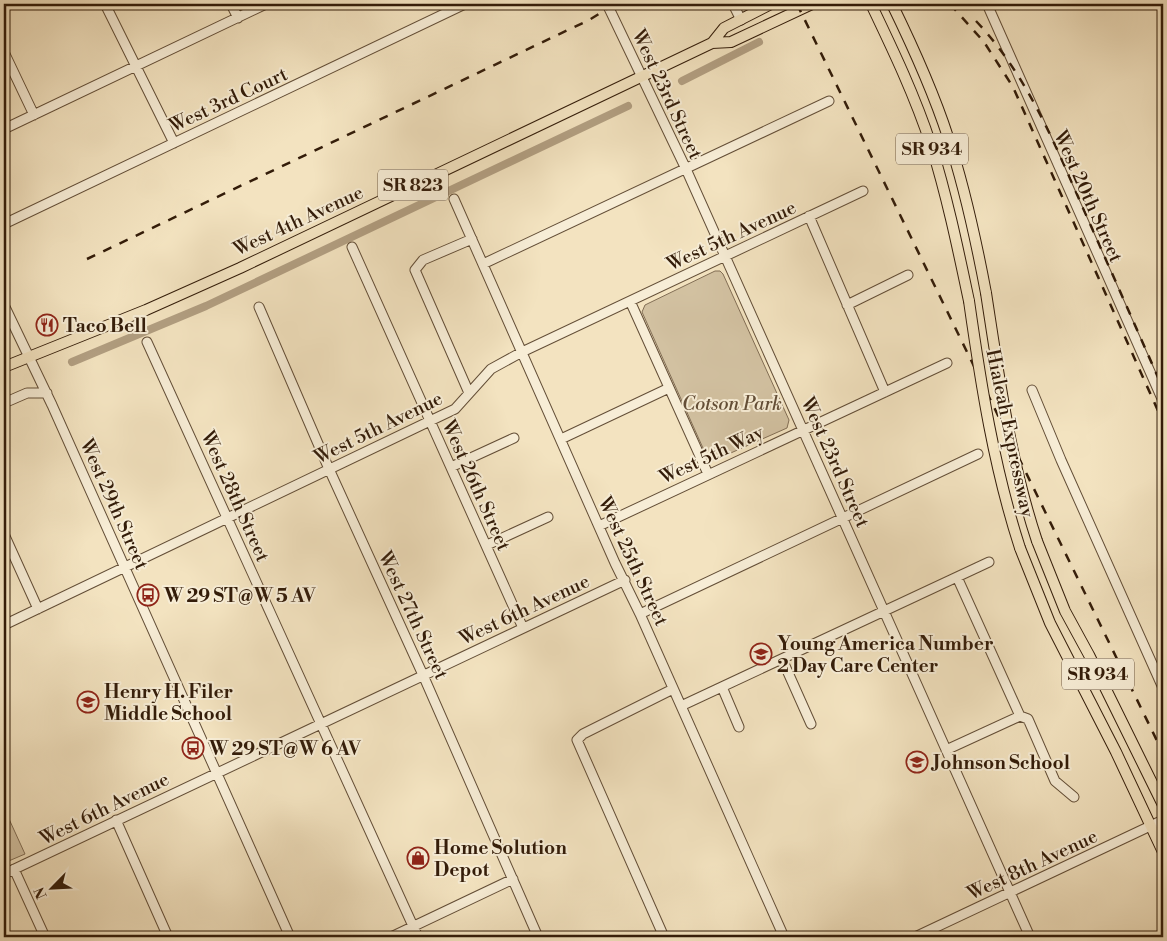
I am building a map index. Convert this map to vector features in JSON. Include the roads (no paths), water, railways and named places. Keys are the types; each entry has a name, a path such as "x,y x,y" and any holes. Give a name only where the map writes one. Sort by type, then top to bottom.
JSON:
{"main road":[{"name":"West 4th Avenue","path":"712,43 724,28 771,4"},
{"name":"West 4th Avenue","path":"4,367 146,310 245,265 712,43 731,42 812,4"},
{"name":"Hialeah Expressway","path":"871,4 898,61 930,144 955,233 969,301 990,436 1010,519 1050,624 1116,752 1163,852"},
{"name":"Hialeah Expressway","path":"892,4 915,53 948,137 968,207 986,293 1010,443 1037,541 1065,611 1089,654 1163,805"}],"street":[{"path":"105,4 174,143"},
{"path":"231,4 238,18"},
{"path":"4,129 266,4"},
{"name":"West 3rd Court","path":"4,224 465,4"},
{"name":"West 23rd Street","path":"607,4 686,168 1030,937"},
{"path":"733,4 741,20"},
{"name":"West 20th Street","path":"987,4 1163,401"},
{"path":"4,52 34,115"},
{"path":"483,264 829,101"},
{"name":"West 5th Avenue","path":"4,625 455,409 491,369 522,352 863,191"},
{"name":"West 25th Street","path":"454,199 784,937"},
{"path":"809,216 885,392"},
{"path":"469,393 415,270 423,260 472,239"},
{"name":"West 26th Street","path":"352,247 523,628"},
{"path":"847,305 908,275"},
{"path":"630,301 708,474"},
{"name":"West 29th Street","path":"4,305 47,393 290,937"},
{"name":"West 27th Street","path":"259,307 329,470 423,675 538,937"},
{"name":"West 28th Street","path":"147,342 418,937"},
{"name":"West 5th Way","path":"599,526 947,362"},
{"path":"561,439 669,388"},
{"path":"1032,390 1065,469 1163,688"},
{"path":"4,403 30,393 47,393"},
{"path":"451,468 514,438"},
{"path":"640,614 978,454"},
{"path":"487,545 548,517"},
{"path":"4,534 38,609"},
{"path":"681,706 989,562"},
{"path":"957,577 1020,716 1028,719 1055,781 1074,797"},
{"name":"West 6th Avenue","path":"4,874 625,580"},
{"path":"782,659 811,724"},
{"path":"722,687 739,727"},
{"path":"664,937 577,740 583,734 674,690"},
{"path":"946,750 1020,716"},
{"path":"116,820 168,937"},
{"name":"West 8th Avenue","path":"915,937 1163,820"},
{"path":"14,869 45,937"},
{"path":"391,937 513,879"}],"waterway":[{"path":"682,81 759,42"},
{"path":"72,362 206,306 628,106"}],"railway":[{"path":"87,259 589,20 615,4"},
{"path":"797,4 1163,753"},
{"path":"950,4 984,42 1013,87 1163,422"},
{"path":"976,21 1010,64 1038,110 1163,389"}],"place":[{"name":"Taco Bell","path":"47,325"},
{"name":"W 29 ST@W 5 AV","path":"148,595"},
{"name":"Young America Number 2 Day Care Center","path":"761,654"},
{"name":"Henry H. Filer Middle School","path":"88,702"},
{"name":"W 29 ST@W 6 AV","path":"193,748"},
{"name":"Johnson School","path":"917,762"},
{"name":"Home Solution Depot","path":"418,858"}],"park label":[{"name":"Cotson Park","path":"732,403"}]}
